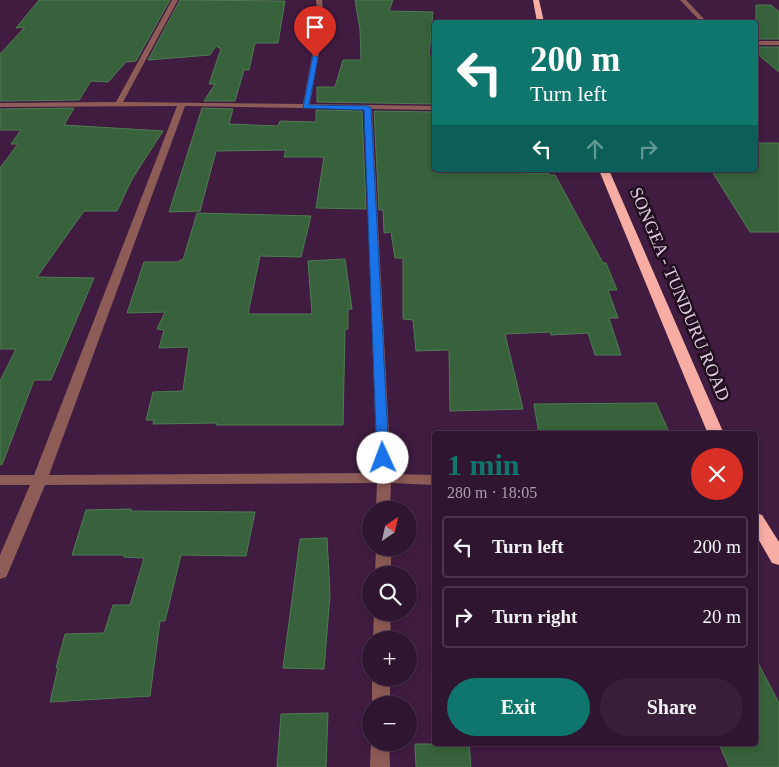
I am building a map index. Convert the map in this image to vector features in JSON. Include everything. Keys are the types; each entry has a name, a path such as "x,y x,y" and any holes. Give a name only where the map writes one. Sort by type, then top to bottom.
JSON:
{"highway":[{"path":"536,0 541,20"},
{"name":"SONGEA - TUNDURU ROAD","path":"605,172 715,431"},
{"path":"758,522 779,558"}],"street":[{"path":"118,104 175,0"},
{"path":"306,107 321,24 319,0"},
{"path":"683,0 702,20"},
{"path":"758,43 779,43"},
{"path":"0,573 40,479 182,104"},
{"path":"0,105 182,104 432,108"},
{"path":"368,108 384,501"},
{"path":"0,480 384,478 432,480"},
{"path":"380,751 380,767"}],"building":[{"path":"39,0 170,0 136,61 126,62 108,82 91,81 79,100 0,101 0,54 25,27 16,28"},
{"path":"180,0 285,1 278,43 255,43 249,70 244,70 235,101 204,101 215,84 209,84 221,49 216,46 210,55 148,60"},
{"path":"355,0 393,0 389,11 433,12 429,56 432,56 432,104 317,102 317,87 335,87 343,60 361,60 360,30"},
{"path":"756,5 771,5 779,12 779,39 758,39 758,20 756,20"},
{"path":"758,47 779,47 779,72 758,55"},
{"path":"74,108 64,125 163,131 132,179 117,211 84,211 37,277 94,278 51,380 34,380 2,465 0,464 0,381 16,349 0,349 0,168 18,144 11,144 21,130 0,130 0,109"},
{"path":"202,108 233,109 229,124 278,126 280,121 316,122 316,110 362,111 366,209 316,208 324,157 284,157 286,150 216,151 200,211 169,212"},
{"path":"374,111 432,112 432,172 521,172 555,175 603,263 606,263 617,290 608,290 618,318 609,318 621,355 595,355 588,333 551,335 550,332 505,334 523,409 450,411 449,350 416,351 413,320 403,319 403,258 395,258 391,232 384,233 383,210 379,210"},
{"path":"758,143 779,143 779,232 750,232 712,172 758,172"},
{"path":"197,213 311,216 301,257 260,256 248,314 312,314 308,261 345,259 352,309 348,309 348,329 345,329 343,425 153,424 154,420 146,420 153,392 183,391 189,347 159,348 164,330 157,329 165,312 127,313 144,262 179,262 183,260"},
{"path":"656,403 669,431 538,431 534,404"},
{"path":"131,509 131,511 255,512 246,556 181,555 165,621 160,621 150,696 50,702 65,634 104,633 113,605 130,605 144,558 124,557 124,555 72,555 86,510"},
{"path":"327,538 330,595 324,669 283,668 300,539"},
{"path":"758,663 779,703 779,767 729,767 720,746 758,746"},
{"path":"328,713 326,767 277,767 281,714"},
{"path":"417,744 469,746 471,767 416,767"}],"route":[{"path":"315,57 306,107 368,108 383,458"}]}
